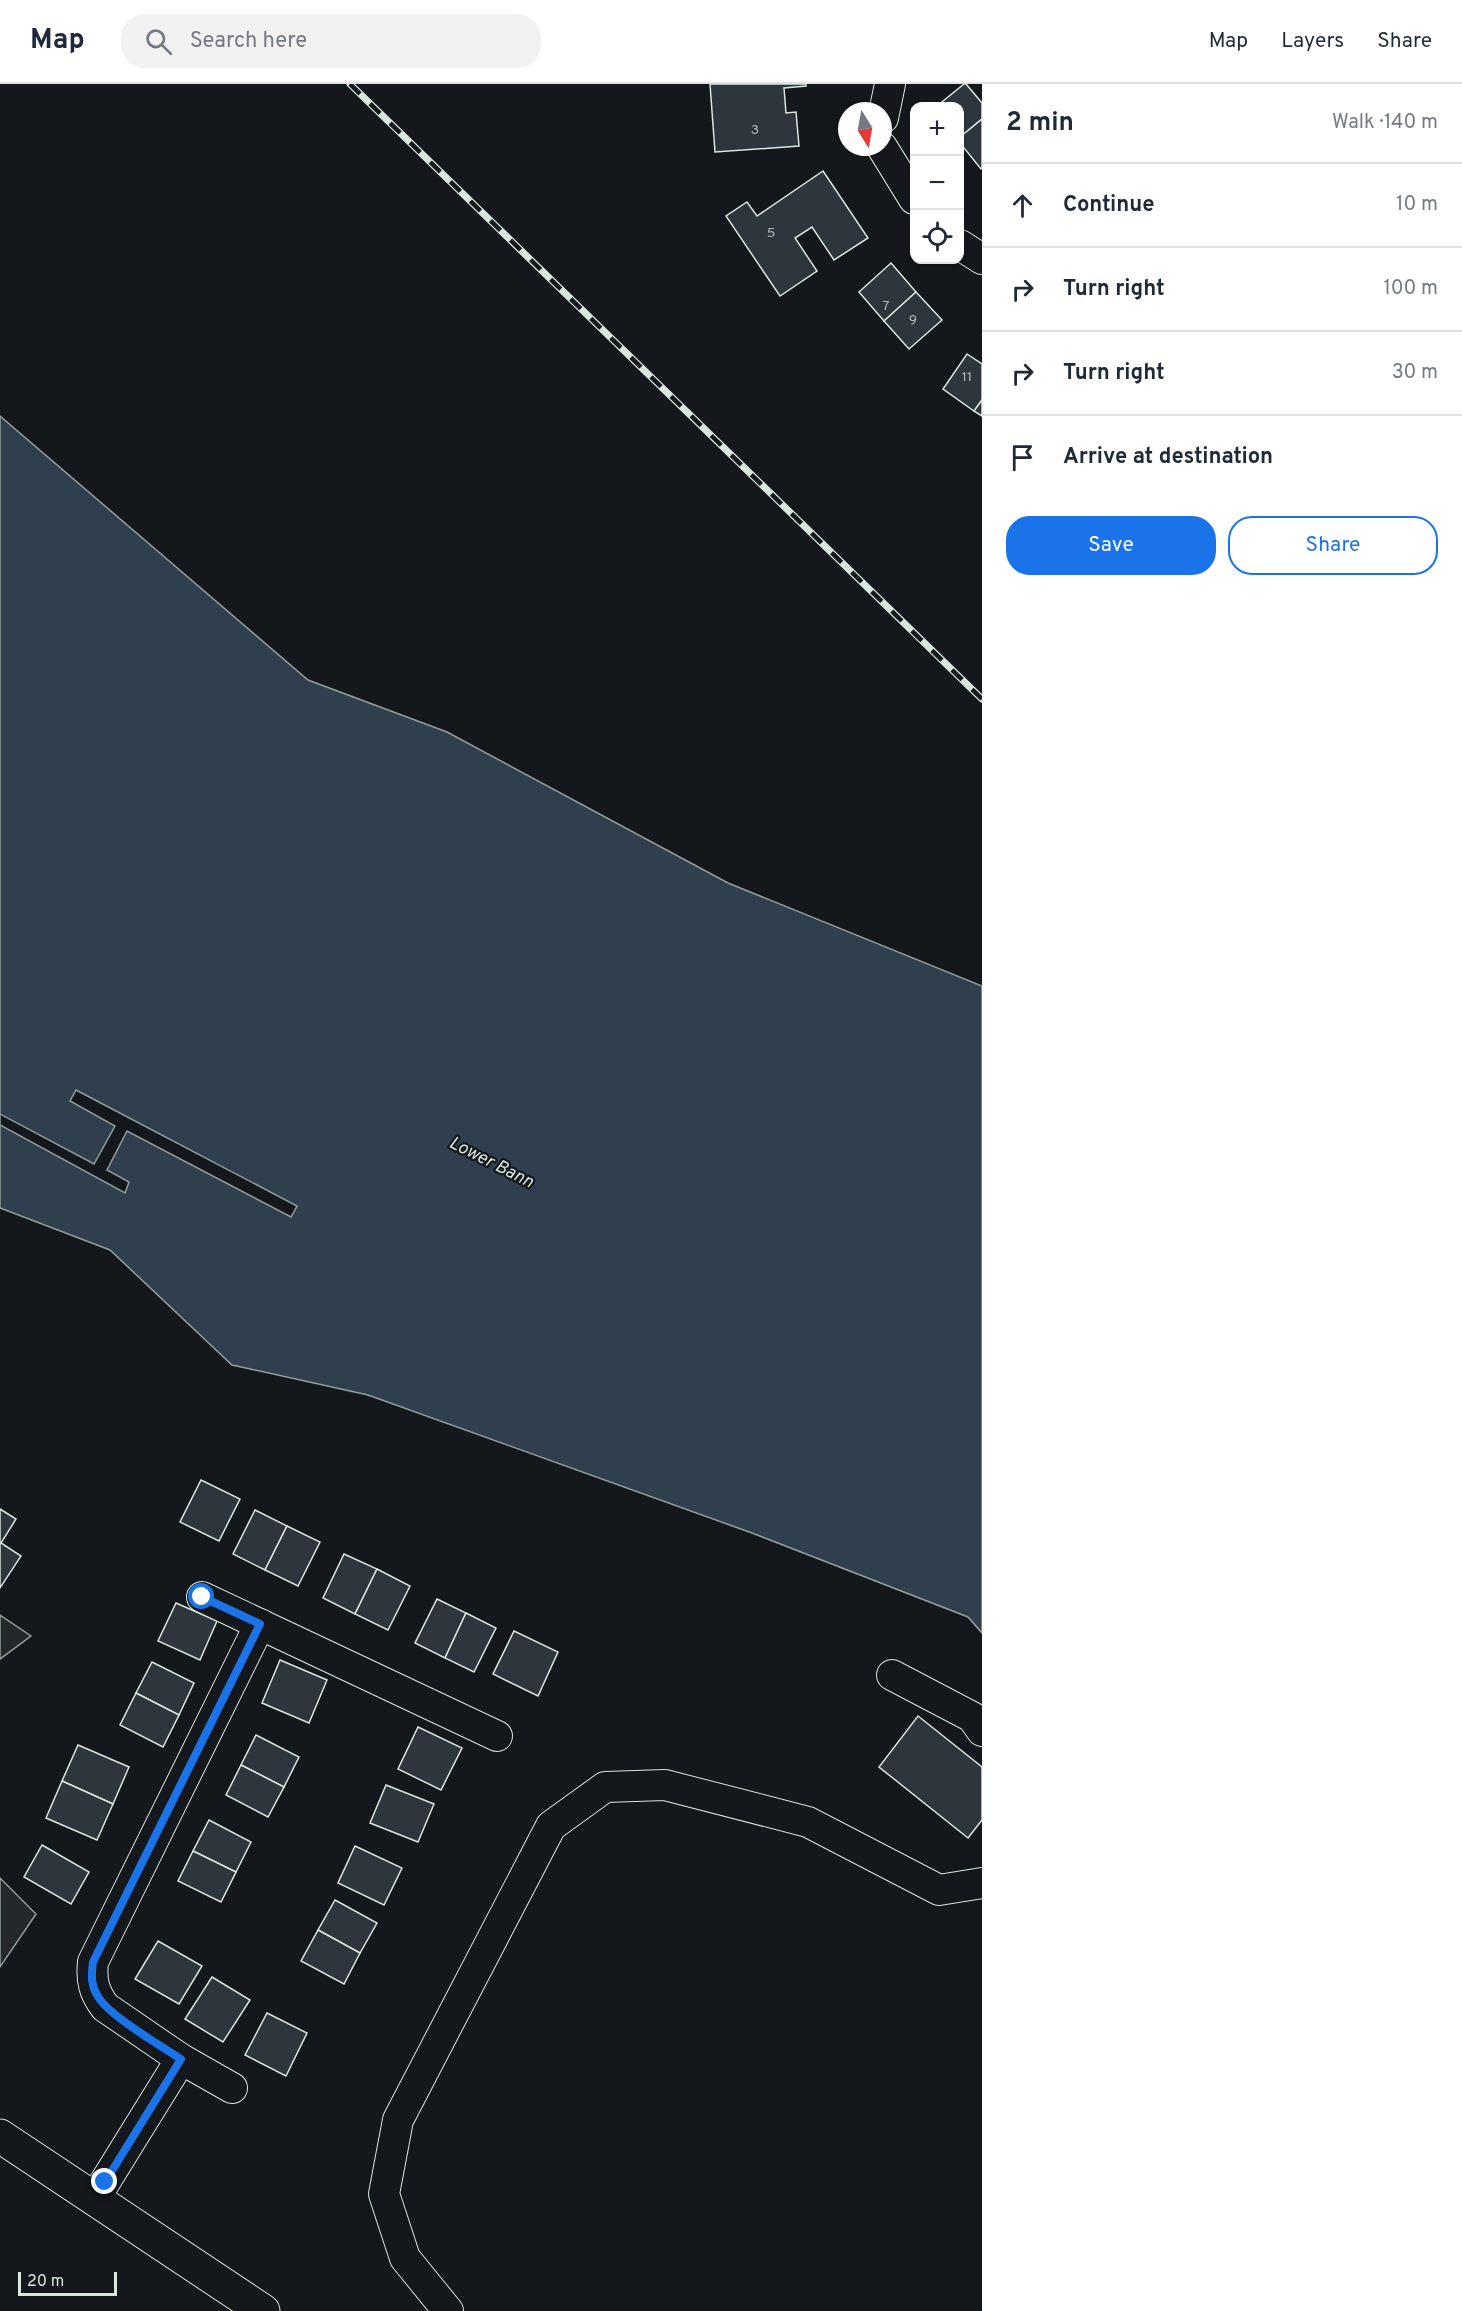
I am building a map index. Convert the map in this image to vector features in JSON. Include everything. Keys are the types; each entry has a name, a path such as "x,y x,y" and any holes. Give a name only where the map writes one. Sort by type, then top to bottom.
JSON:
{"main road":[{"path":"0,2136 263,2311"}],"street":[{"path":"886,102 890,84"},
{"path":"888,156 910,191"},
{"path":"964,248 982,259"},
{"path":"202,1597 497,1736"},
{"path":"232,2088 181,2059 105,2007 93,1987 91,1976 93,1962 260,1624"},
{"path":"892,1675 972,1717 982,1731"},
{"path":"448,2311 405,2258 384,2194 398,2120 551,1826 605,1787 665,1785 808,1822 939,1890 982,1883"},
{"path":"95,2198 181,2059"}],"shaded area":[{"path":"0,1615 31,1636 0,1659"},
{"path":"0,1878 36,1914 0,1967"}],"water":[{"name":"Lower Bann","path":"0,416 308,680 447,732 728,883 982,986 982,1633 968,1617 752,1533 368,1395 232,1365 110,1250 0,1208"}],"pier":[{"path":"76,1090 297,1206 291,1217 127,1131 107,1170 129,1182 125,1193 0,1125 0,1114 94,1164 115,1126 70,1101"}],"building":[{"path":"710,84 806,84 806,86 784,88 786,113 796,112 799,146 715,152"},
{"path":"966,84 982,103 982,119 964,134 964,102 942,102"},
{"path":"982,119 981,169 964,148 964,134"},
{"path":"823,171 868,238 834,260 812,227 795,238 817,271 780,296 726,216 747,202 757,216"},
{"path":"891,263 916,292 884,321 859,292"},
{"path":"916,292 942,320 909,349 884,321"},
{"path":"967,354 982,364 982,400 974,411 943,389"},
{"path":"982,400 982,416 974,411"},
{"path":"201,1480 240,1499 219,1541 180,1522"},
{"path":"0,1509 16,1519 1,1543 21,1556 0,1588"},
{"path":"255,1510 287,1526 265,1570 233,1554"},
{"path":"287,1526 320,1542 298,1586 265,1570"},
{"path":"344,1554 377,1569 355,1614 323,1598"},
{"path":"377,1569 410,1586 388,1630 355,1614"},
{"path":"437,1599 466,1613 445,1658 415,1643"},
{"path":"176,1603 217,1621 200,1660 158,1641"},
{"path":"466,1613 496,1628 474,1672 445,1658"},
{"path":"514,1631 558,1652 538,1696 493,1674"},
{"path":"280,1660 327,1680 309,1723 262,1703"},
{"path":"152,1662 194,1683 179,1715 136,1693"},
{"path":"136,1693 179,1715 163,1747 120,1725"},
{"path":"918,1716 982,1767 982,1820 968,1838 879,1767"},
{"path":"418,1727 462,1748 441,1790 398,1769"},
{"path":"256,1735 299,1757 284,1787 241,1765"},
{"path":"78,1745 129,1767 113,1804 62,1781"},
{"path":"241,1765 284,1787 268,1817 226,1795"},
{"path":"62,1781 113,1804 97,1840 46,1818"},
{"path":"386,1785 434,1804 418,1842 370,1823"},
{"path":"209,1820 251,1842 236,1872 193,1851"},
{"path":"42,1845 89,1872 71,1904 24,1877"},
{"path":"355,1846 402,1868 384,1905 338,1883"},
{"path":"193,1851 236,1872 221,1902 178,1881"},
{"path":"335,1900 377,1923 360,1953 318,1930"},
{"path":"318,1930 360,1953 344,1984 301,1961"},
{"path":"158,1941 202,1966 179,2004 135,1979"},
{"path":"212,1977 250,2000 223,2042 185,2019"},
{"path":"267,2013 307,2033 286,2076 245,2055"}],"railway":[{"path":"350,84 982,699"}],"route":[{"path":"105,2182 181,2059 105,2007 93,1987 91,1976 93,1962 260,1624 202,1597"}]}
